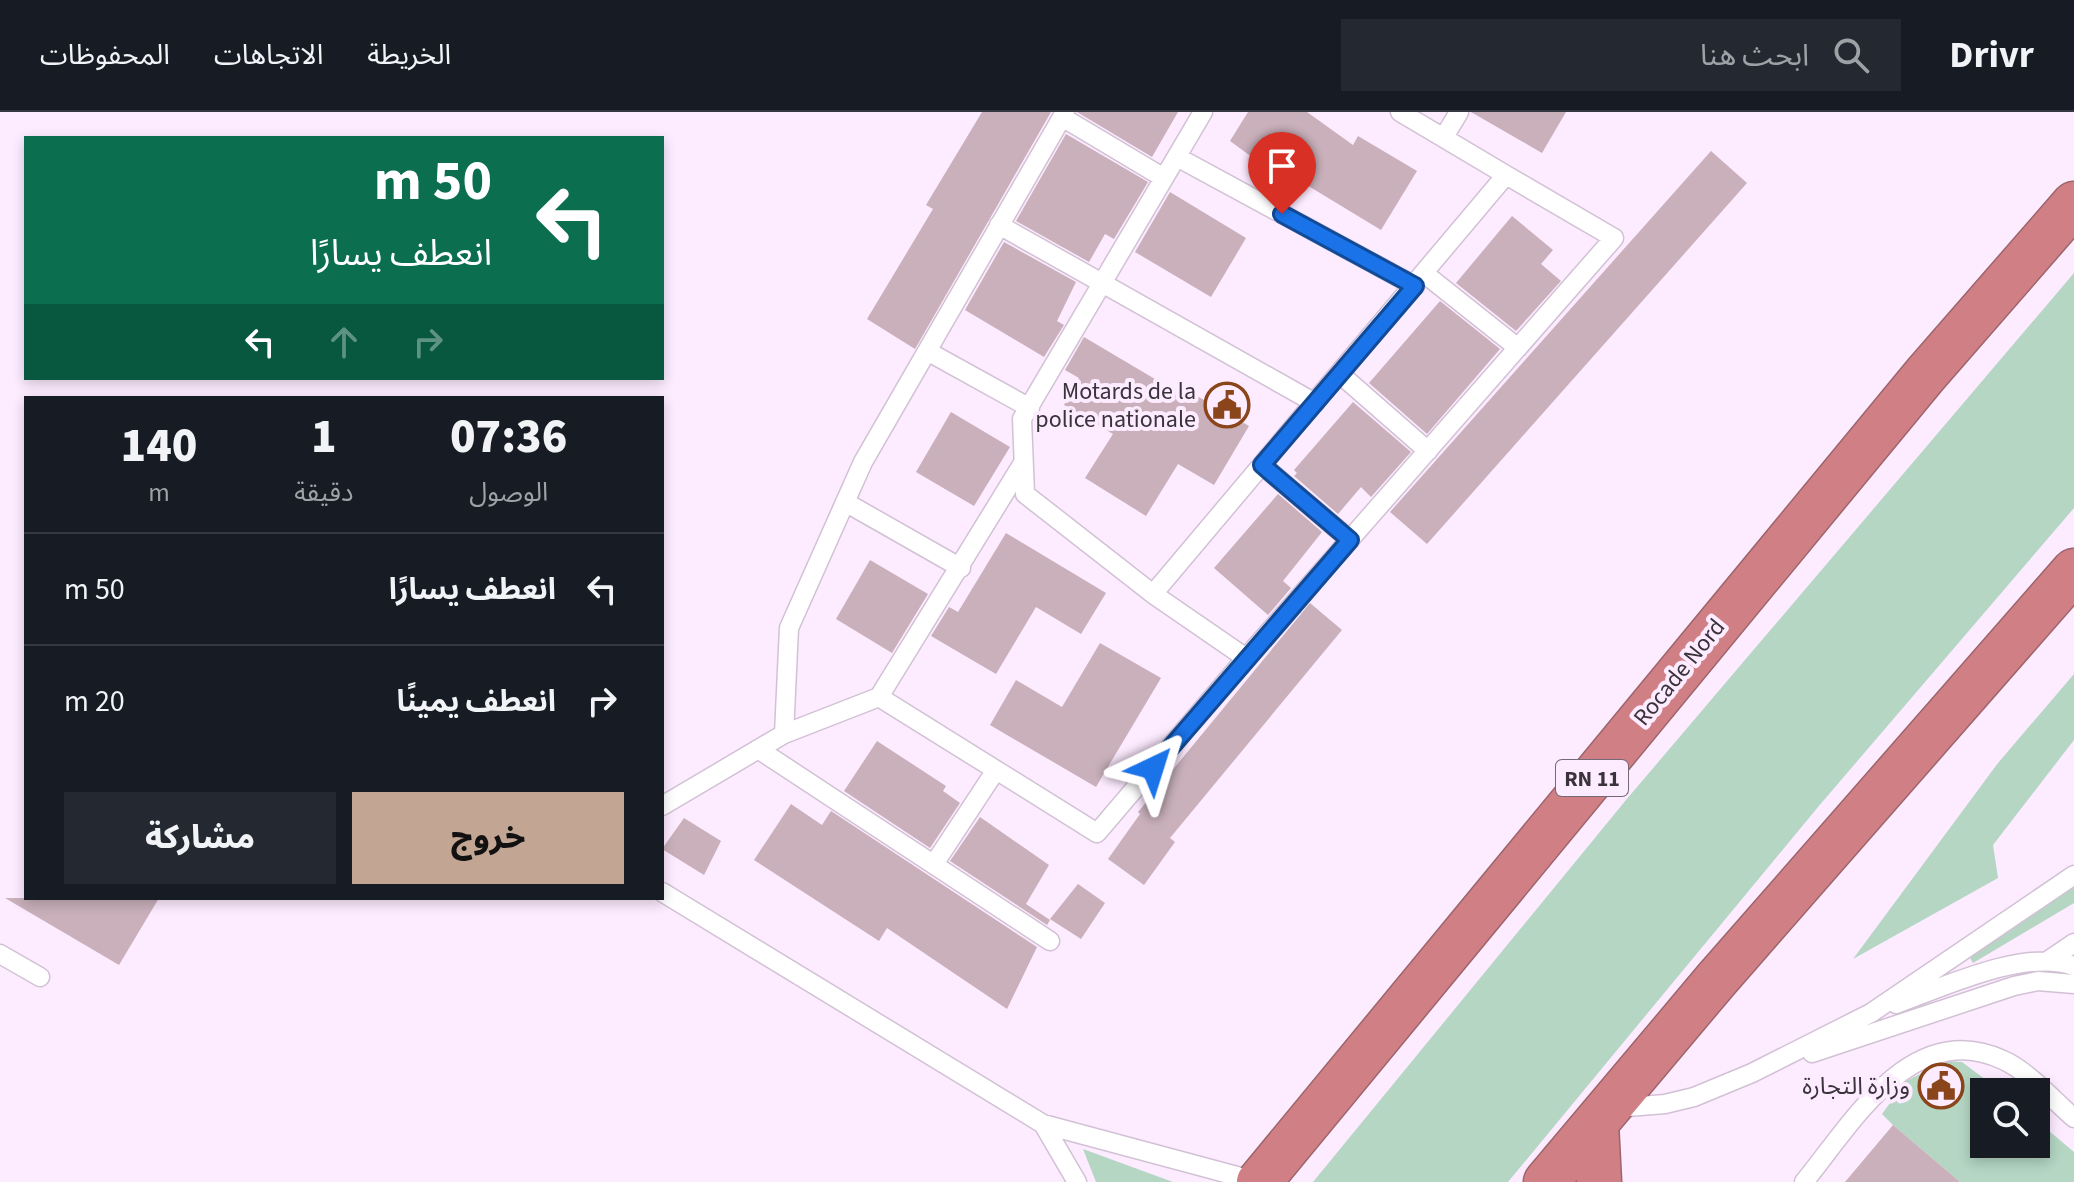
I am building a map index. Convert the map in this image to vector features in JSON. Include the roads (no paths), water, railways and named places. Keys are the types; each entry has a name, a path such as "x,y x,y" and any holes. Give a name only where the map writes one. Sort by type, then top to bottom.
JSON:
{"highway":[{"name":"Rocade Nord","path":"1259,1182 1914,387 2074,204"},
{"path":"1546,1182 2074,571"},
{"path":"1599,1182 1602,1116"}],"lane":[{"path":"1203,112 1022,419 1025,494 1153,594 1246,658"},
{"path":"879,697 994,773 1097,833 1614,238 1400,112"},
{"path":"1444,137 1459,112"},
{"path":"784,734 789,628 863,462 1063,114 1164,178"},
{"path":"1177,157 1420,280 1518,348"},
{"path":"1153,594 1506,175"},
{"path":"999,225 1315,403"},
{"path":"927,351 1030,408"},
{"path":"1340,374 1428,451"},
{"path":"664,805 784,734 879,697 1023,463"},
{"path":"1262,465 1350,540"},
{"path":"845,502 961,568"},
{"path":"758,749 1050,941"},
{"path":"934,864 994,773"},
{"path":"1871,1013 2074,875"},
{"path":"664,893 1043,1124 1259,1182"},
{"path":"1602,1116 1694,1097 1756,1071 1871,1013 1981,974 2049,960 2074,943"},
{"path":"0,954 40,977"},
{"path":"2049,960 2074,966"},
{"path":"1756,1071 2014,986 2038,981 2074,984"},
{"path":"1804,1182 1885,1083 1922,1058 1969,1048 2006,1061 2074,1118"},
{"path":"1043,1124 1077,1182"}],"place":[{"name":"Motards de la police nationale","path":"1227,405"},
{"name":"وزارة التجارة","path":"1941,1086"}]}
